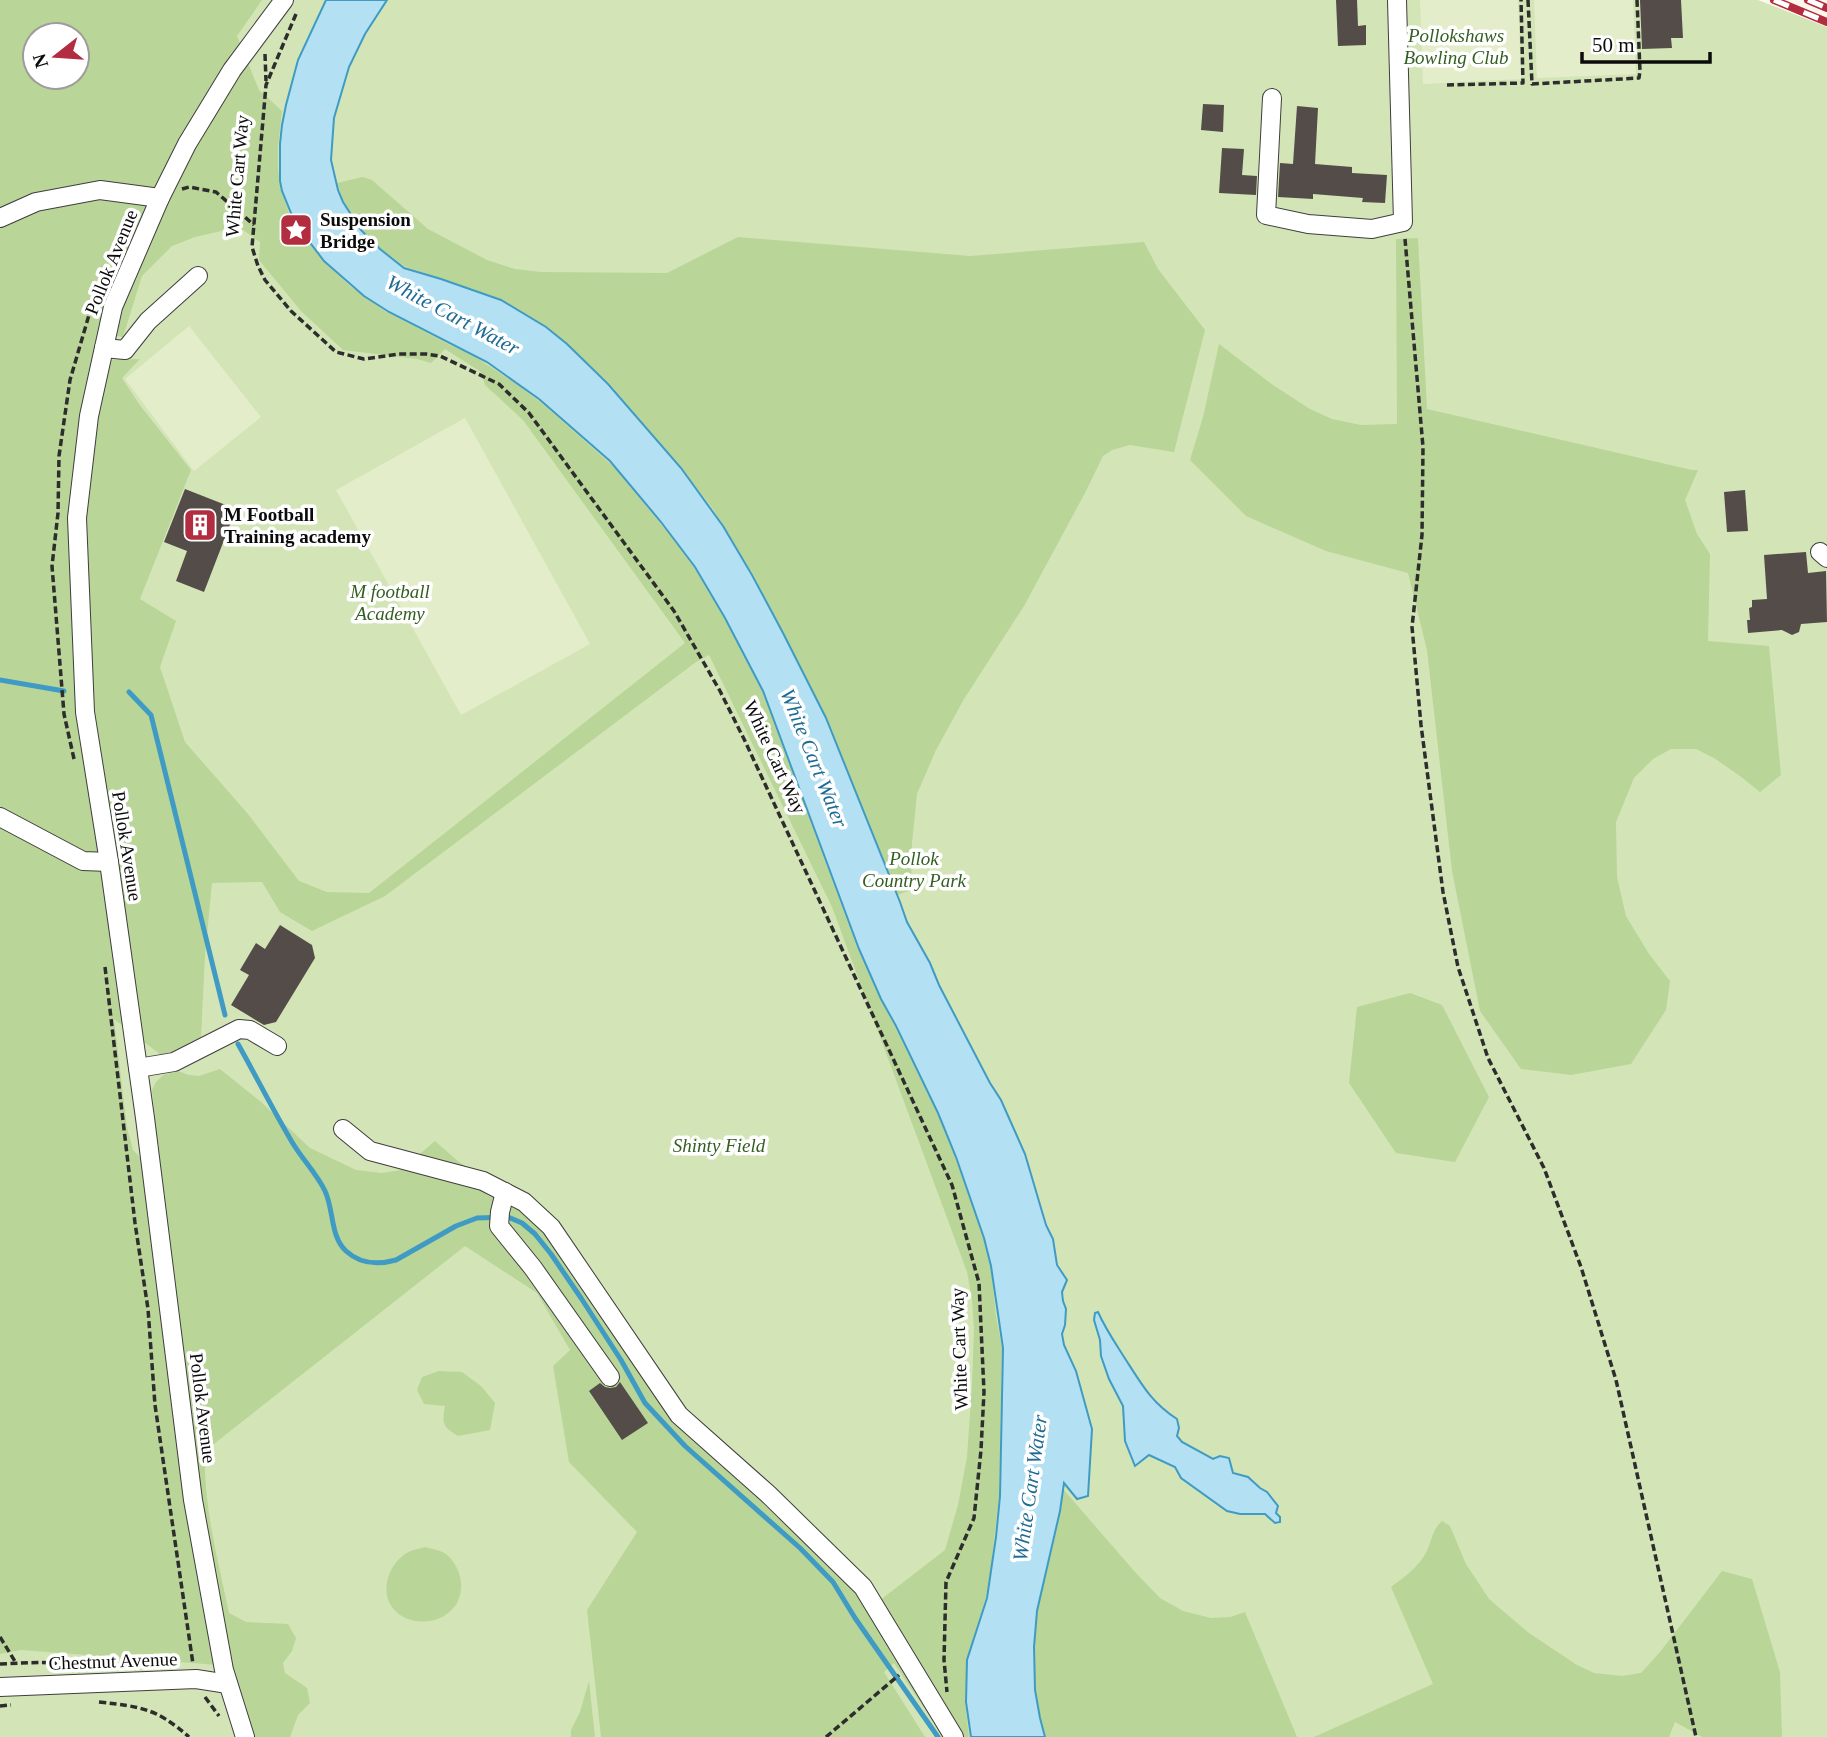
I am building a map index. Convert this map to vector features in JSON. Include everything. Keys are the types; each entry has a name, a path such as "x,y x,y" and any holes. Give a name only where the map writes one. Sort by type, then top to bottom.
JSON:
{"street":[{"path":"1272,98 1266,215 1308,223 1372,229 1403,222 1397,0"},
{"name":"Pollok Avenue","path":"244,1737 220,1649 193,1500 138,1068 85,712 77,518 89,416 113,307 160,198 187,144 232,70 257,36 292,5"},
{"path":"0,218 36,202 100,190 160,198"},
{"path":"104,348 125,350 148,321 198,276"},
{"path":"0,817 83,861 109,862"},
{"path":"138,1068 174,1062 239,1029 250,1030 277,1046"},
{"path":"343,1129 370,1151 429,1168 470,1176 505,1192 524,1202 551,1227 679,1415 768,1494 863,1587 952,1733"},
{"path":"505,1192 499,1226 533,1268 610,1377"},
{"name":"Chestnut Avenue","path":"0,1687 196,1679 228,1684"}],"path":[{"path":"1447,85 1523,83 1521,0"},
{"path":"1528,0 1532,84 1639,78 1637,0"},
{"name":"White Cart Way","path":"292,5 266,85 252,247 265,280 291,311 336,352 364,359 400,354 440,356 499,384 529,413 674,611 720,691 952,1185 979,1283 984,1392 974,1518 946,1582 944,1660 948,1702"},
{"path":"257,36 264,47 266,85"},
{"path":"160,198 189,187 216,191 254,225"},
{"path":"1403,222 1423,447 1422,535 1412,626 1421,725 1443,892 1458,967 1488,1058 1544,1168 1581,1267 1616,1381 1696,1737"},
{"path":"62,679 64,714 75,765"},
{"path":"103,955 148,1309 155,1405 191,1654 196,1679 207,1701 224,1722"},
{"path":"0,1637 16,1663"},
{"path":"826,1737 888,1684"},
{"path":"95,1701 150,1710 172,1722 189,1737"},
{"path":"0,1706 12,1705"}],"green space":[{"name":"Pollok Country Park","path":"0,0 1758,0 1827,27 1827,1737 0,1737"},
{"path":"0,0 262,0 237,36 259,90 282,111 278,169 281,191 295,224 324,262 350,286 383,310 469,353 544,405 614,467 695,569 762,691 858,950 937,1113 955,1157 984,1238 991,1266 1002,1348 999,1496 986,1597 967,1659 965,1702 969,1737 942,1737 894,1663 884,1672 925,1737 601,1737 587,1610 637,1532 569,1462 553,1366 570,1350 537,1293 465,1246 205,1451 206,1492 229,1613 246,1622 288,1624 296,1638 292,1651 283,1663 285,1673 307,1688 310,1703 298,1715 290,1737 252,1737 231,1666 21,1650 0,1654","holes":["239,227 260,242 259,260 301,311 343,350 431,363 445,349 481,372 485,385 523,420 685,643 369,893 327,892 299,881 248,814 185,742 160,667 176,621 140,599 191,470 122,378 140,359 97,360 100,333 123,337 142,276 172,246 195,237","709,655 832,907 967,1272 974,1329 972,1385 967,1457 958,1505 945,1550 879,1601 680,1423 552,1238 494,1180 459,1162 435,1141 401,1170 381,1173 356,1170 310,1148 261,1102 220,1069 199,1076 178,1071 163,1075 156,1082 152,1090 152,1123 159,1146 157,1159 140,1157 133,1150 127,1128 114,1019 161,1055 201,1037 212,883 262,882 280,912 312,931 385,896 696,662"]},
{"name":"Pollokshaws Bowling Club","path":"1420,0 1518,0 1521,79 1423,84"},
{"path":"1534,0 1633,0 1636,74 1537,78"},
{"path":"363,177 372,180 428,229 487,260 515,269 541,272 667,273 738,237 970,256 1144,242 1158,269 1205,330 1174,452 1130,445 1112,450 1103,456 1024,606 964,699 936,750 917,794 911,890 897,895 827,718 753,574 713,509 609,383 546,327 501,300 404,266 380,248 362,230 344,202 337,183"},
{"path":"1418,238 1427,409 1698,470 1685,500 1697,534 1710,554 1708,641 1769,646 1781,775 1760,792 1714,758 1696,749 1671,749 1653,759 1634,778 1616,822 1617,877 1626,916 1649,954 1670,981 1666,1010 1631,1064 1571,1075 1521,1069 1480,1011 1452,871 1427,650 1408,573 1326,551 1246,516 1190,460 1203,417 1219,344 1273,385 1310,409 1332,419 1361,425 1397,424 1396,239"},
{"path":"189,326 261,417 194,471 125,379"},
{"path":"465,418 590,644 461,715 336,490"},
{"path":"1410,993 1442,1005 1489,1097 1455,1162 1396,1153 1349,1083 1357,1007"},
{"path":"439,1371 462,1372 481,1386 495,1403 490,1430 458,1436 444,1424 445,1406 424,1404 417,1390 422,1377"},
{"path":"1063,1489 1160,1598 1183,1611 1211,1618 1230,1617 1245,1612 1297,1737 1046,1737 1036,1691 1034,1640"},
{"path":"1442,1521 1450,1526 1466,1564 1489,1599 1529,1633 1594,1673 1622,1676 1641,1673 1722,1571 1752,1579 1780,1672 1782,1737 1702,1737 1675,1722 1669,1737 1314,1737 1433,1684 1391,1587 1421,1561"},
{"path":"425,1547 444,1553 451,1559 458,1570 461,1590 460,1597 451,1611 425,1622 399,1614 388,1600 387,1586 391,1571 399,1559 409,1551"},
{"path":"589,1681 595,1737 571,1737 571,1730 580,1712"}],"water":[{"name":"White Cart Water","path":"326,0 387,0 365,34 349,67 334,118 331,160 343,202 361,230 404,268 501,300 546,327 567,344 608,384 681,468 723,526 752,575 826,718 907,922 1001,1100 1025,1154 1046,1225 1053,1239 1057,1265 1067,1280 1062,1292 1066,1309 1062,1334 1076,1371 1092,1429 1088,1496 1077,1499 1064,1483 1037,1611 1035,1690 1045,1737 971,1737 966,1702 967,1660 987,1598 996,1537 1000,1496 1003,1348 991,1266 984,1238 938,1113 859,949 763,691 695,567 610,461 539,399 487,362 389,312 364,296 324,261 295,223 280,181 282,125 298,60"},
{"path":"1098,1312 1111,1337 1154,1400 1177,1419 1177,1436 1182,1442 1213,1459 1220,1456 1229,1458 1233,1473 1248,1477 1267,1492 1278,1506 1276,1513 1280,1522 1275,1523 1265,1514 1227,1511 1181,1478 1175,1467 1149,1455 1135,1466 1125,1441 1123,1406 1101,1356 1094,1320 1095,1313"}],"building":[{"path":"1336,0 1357,0 1358,26 1366,25 1366,45 1338,46"},
{"path":"1640,0 1681,0 1683,38 1671,38 1672,48 1642,49"},
{"path":"1203,104 1224,105 1223,132 1201,130"},
{"path":"1297,106 1318,108 1315,164 1352,167 1352,173 1387,175 1385,203 1362,202 1363,198 1313,194 1313,199 1278,197 1280,163 1293,164"},
{"path":"1222,148 1244,149 1242,175 1257,176 1256,195 1219,193"},
{"name":"M Football Training academy","path":"185,489 236,509 204,592 176,581 187,551 164,542"},
{"path":"1745,490 1748,531 1727,532 1724,492"},
{"path":"1806,552 1808,573 1826,571 1827,622 1801,624 1799,632 1792,635 1782,630 1748,633 1747,620 1750,620 1749,608 1752,607 1752,600 1767,599 1764,555"},
{"path":"280,925 312,945 315,958 276,1022 264,1025 231,1005 249,975 240,970 256,943 265,949"},
{"path":"620,1382 648,1423 622,1440 589,1391 600,1383 610,1388 616,1387"}],"waterway":[{"path":"0,680 64,691"},
{"path":"129,692 151,715 225,1015"},
{"path":"238,1044 292,1142 322,1185 328,1198 337,1238 346,1251 357,1259 383,1263 396,1260 456,1226 477,1218 508,1217 522,1223 535,1234 581,1298 645,1403 685,1446 800,1548 833,1582 938,1737"}],"railway":[{"path":"1774,0 1827,22"},
{"path":"1808,0 1827,8"}],"place":[{"name":"Suspension Bridge","path":"296,230"},
{"name":"M Football Training academy","path":"200,525"}],"park label":[{"name":"M football Academy","path":"390,602"},
{"name":"Shinty Field","path":"719,1145"}]}
